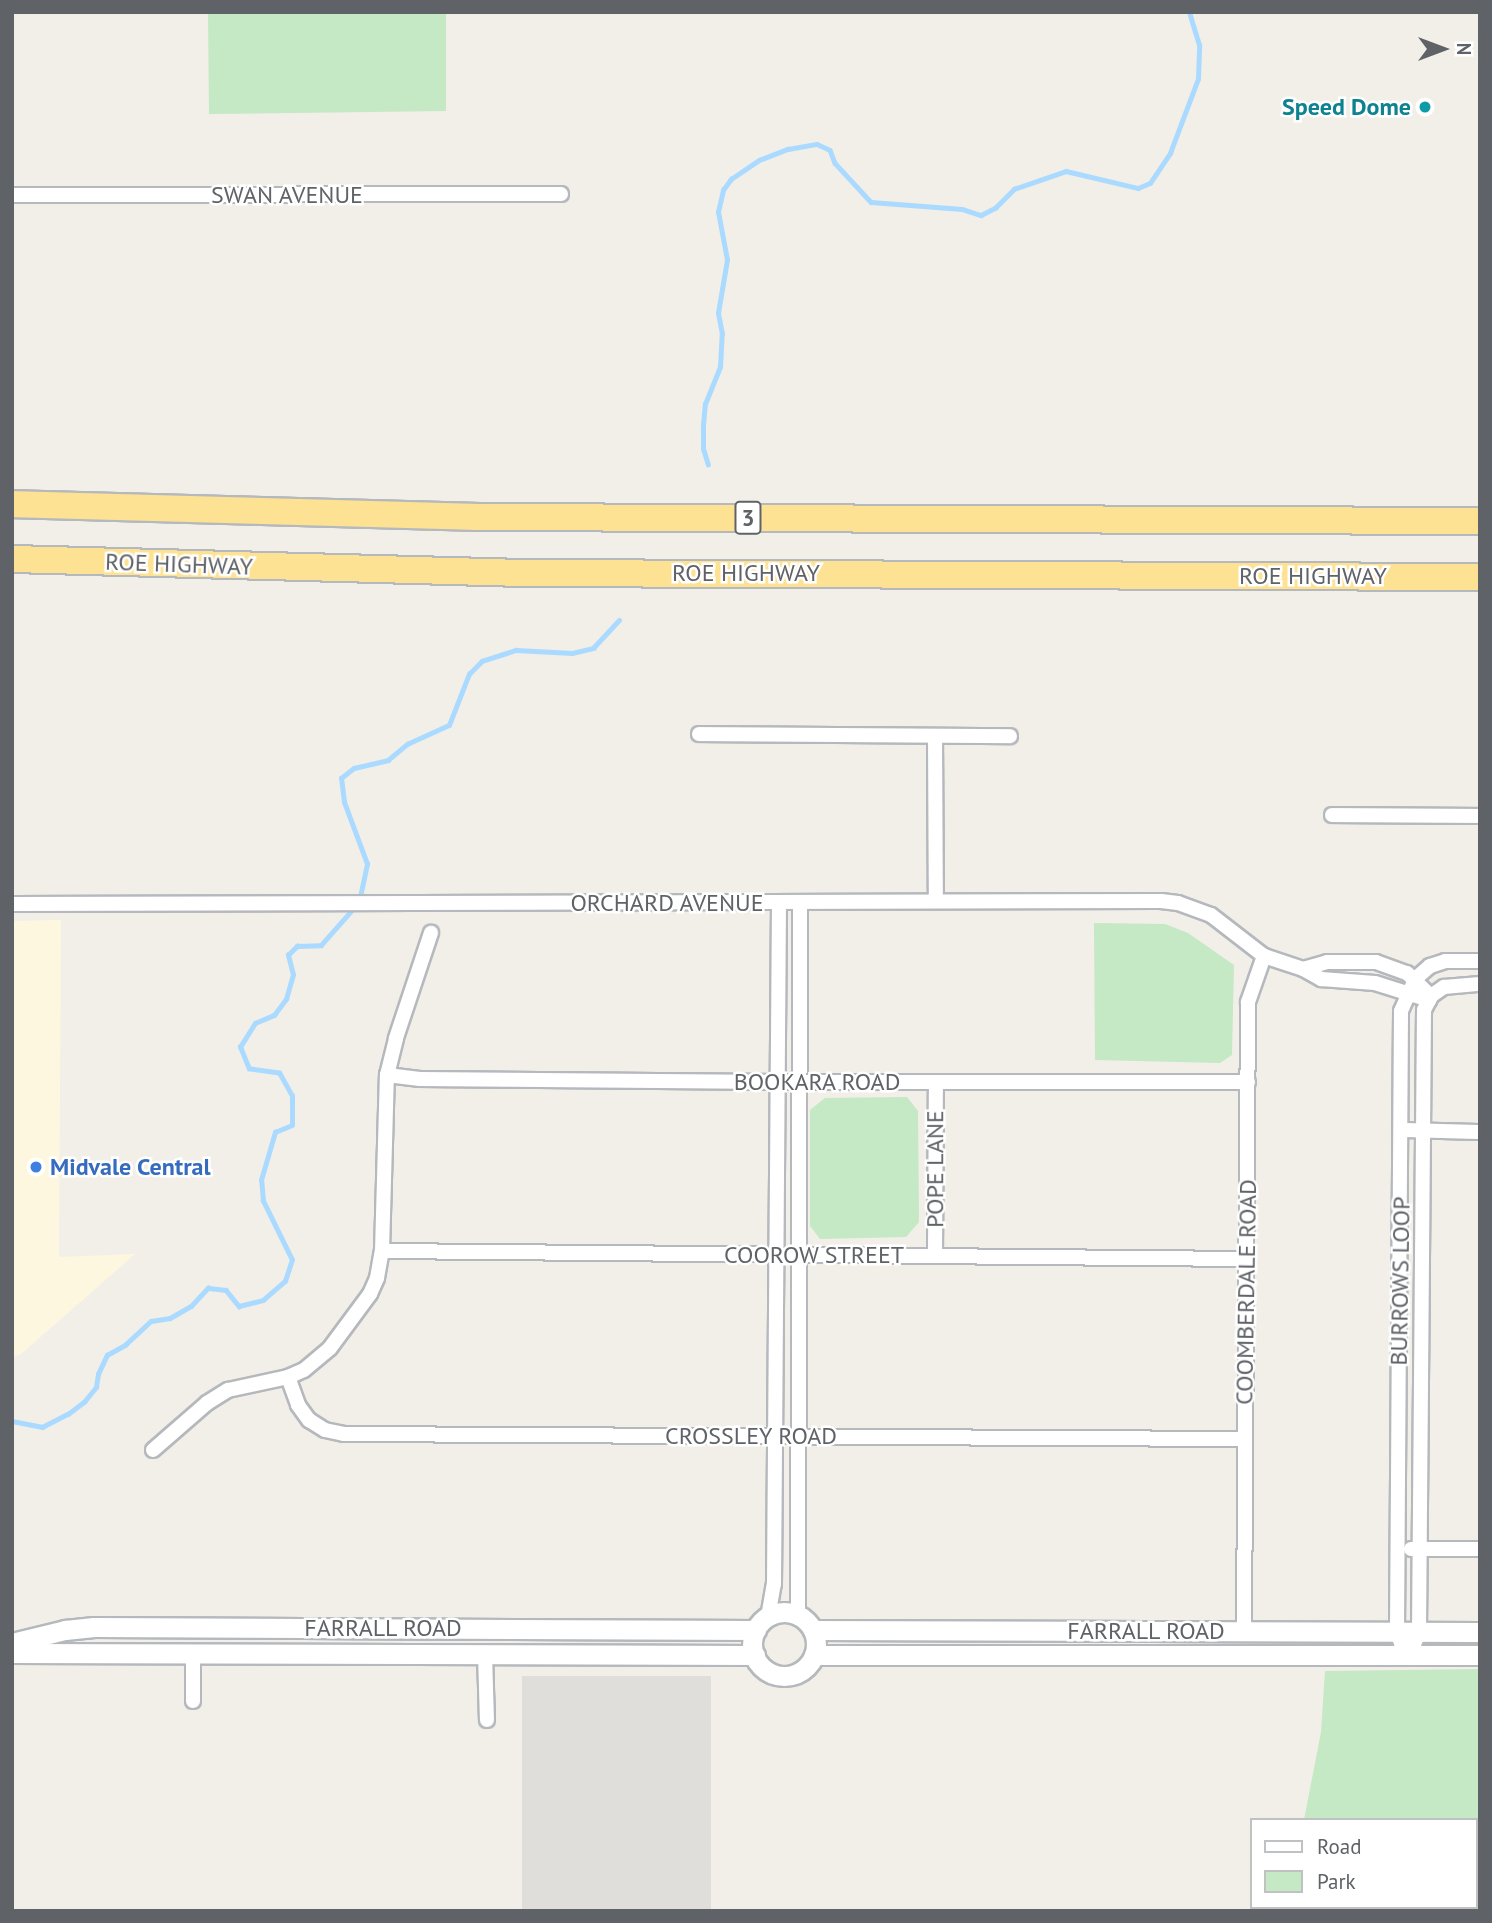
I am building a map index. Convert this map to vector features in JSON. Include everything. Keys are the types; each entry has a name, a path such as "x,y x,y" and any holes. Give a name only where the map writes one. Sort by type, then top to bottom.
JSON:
{"highway":[{"name":"3","path":"12,504 489,517 1480,521"},
{"name":"ROE HIGHWAY","path":"12,559 522,573 1480,576"}],"main road":[{"path":"783,1612 798,1615 813,1630 816,1640 814,1656 800,1672 781,1676 764,1668 755,1655 752,1643 762,1623 783,1612"},
{"name":"FARRALL ROAD","path":"12,1643 78,1629 710,1630 762,1623"},
{"path":"164,1628 164,1653"},
{"path":"272,1628 272,1653"},
{"path":"359,1628 360,1653"},
{"path":"78,1629 81,1653"},
{"path":"710,1630 710,1655"},
{"name":"FARRALL ROAD","path":"813,1630 1480,1632"},
{"name":"FARRALL ROAD","path":"12,1653 755,1655"},
{"name":"FARRALL ROAD","path":"814,1656 1480,1655"}],"street":[{"name":"SWAN AVENUE","path":"12,195 561,194"},
{"path":"699,734 1010,736"},
{"path":"936,736 936,900"},
{"path":"1332,814 1480,816"},
{"name":"ORCHARD AVENUE","path":"12,904 800,903 936,900 1178,903 1211,915 1264,956 1328,981 1375,984 1430,998"},
{"path":"762,1623 774,1584 779,903"},
{"path":"798,1615 796,1436 800,903"},
{"path":"153,1450 207,1403 228,1391 288,1377 318,1360 359,1310 377,1278 382,1251 387,1075 396,1038 431,933"},
{"name":"COOMBERDALE ROAD","path":"1244,1631 1248,1002 1264,956"},
{"name":"BURROWS LOOP","path":"1408,1655 1396,1632 1399,1549 1401,1011 1406,994 1415,979 1430,966 1445,961 1480,961"},
{"path":"1303,969 1327,962 1377,962 1392,966 1415,979 1430,998 1452,985 1480,984"},
{"name":"BURROWS LOOP","path":"1408,1655 1419,1632 1424,1010 1430,998"},
{"name":"BOOKARA ROAD","path":"387,1075 419,1079 776,1082 1248,1082"},
{"name":"POPE LANE","path":"935,1255 936,1083"},
{"path":"1402,1130 1480,1132"},
{"path":"775,1170 798,1171"},
{"path":"1401,1223 1422,1223"},
{"name":"COOROW STREET","path":"382,1251 1247,1259"},
{"path":"1400,1303 1421,1303"},
{"path":"775,1349 797,1348"},
{"name":"CROSSLEY ROAD","path":"288,1377 298,1405 309,1420 325,1430 345,1434 1244,1439"},
{"path":"1399,1382 1421,1383"},
{"path":"1399,1463 1420,1464"},
{"path":"774,1534 797,1534"},
{"path":"1399,1549 1480,1549"},
{"path":"193,1652 193,1701"},
{"path":"485,1654 487,1720"}],"shaded area":[{"path":"61,920 59,1257 135,1254 20,1355 12,1356 12,921"},
{"path":"522,1676 711,1676 711,1911 522,1911"}],"green space":[{"path":"188,12 446,12 446,111 209,114 208,13"},
{"path":"1094,923 1165,924 1188,933 1234,965 1232,1055 1220,1063 1095,1060"},
{"path":"907,1097 918,1111 919,1222 906,1237 820,1239 810,1226 810,1110 825,1098"},
{"path":"1480,1669 1480,1906 1478,1818 1304,1818 1321,1732 1325,1671"},
{"path":"1316,1909 1476,1909 1476,1911"}],"waterway":[{"path":"708,465 703,449 703,425 705,404 720,367 722,334 718,313 727,260 718,212 723,190 731,179 759,160 788,149 817,144 830,150 835,163 871,202 962,209 981,215 995,208 1014,189 1066,171 1138,188 1150,183 1170,153 1198,79 1199,45 1189,12"},
{"path":"360,897 367,864 344,802 341,778 354,768 388,760 407,744 449,725 469,674 482,661 516,650 572,653 593,648 619,620"},
{"path":"12,1421 42,1427 68,1414 84,1402 96,1387 98,1374 107,1355 125,1345 151,1321 170,1318 191,1306 208,1288 226,1290 239,1306 263,1300 285,1281 292,1260 263,1201 261,1180 275,1132 292,1125 292,1096 279,1073 249,1069 240,1047 255,1023 274,1015 286,999 293,975 288,955 297,946 321,945 351,911"}],"place":[{"name":"Speed Dome","path":"1425,107"},
{"name":"Midvale Central","path":"36,1167"}]}
